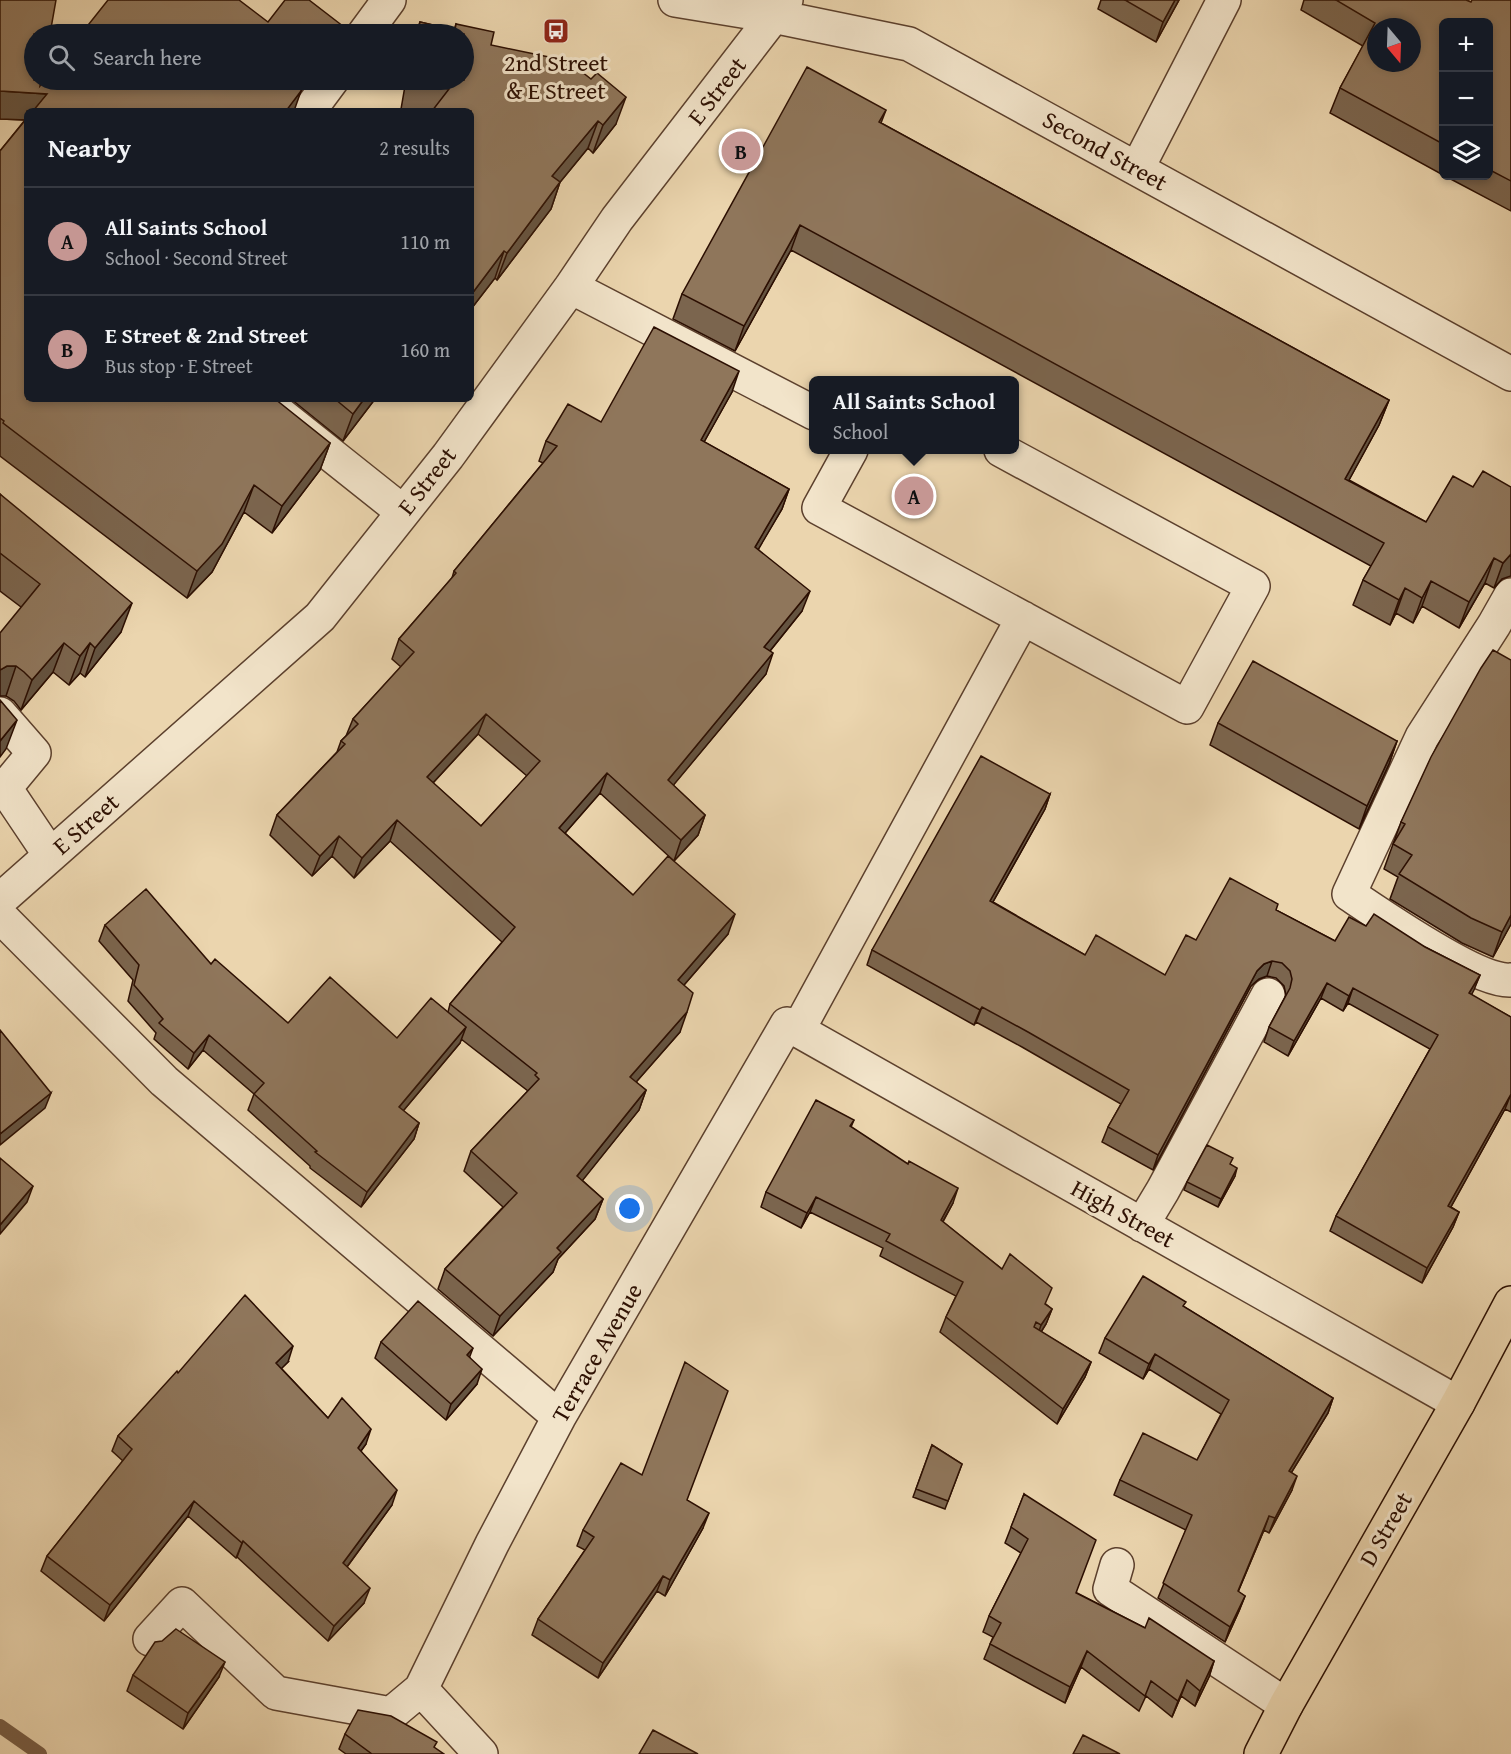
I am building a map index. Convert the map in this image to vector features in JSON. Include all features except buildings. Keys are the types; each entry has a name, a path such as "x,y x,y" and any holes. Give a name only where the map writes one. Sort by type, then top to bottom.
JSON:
{"main road":[{"name":"D Street","path":"1261,1754 1286,1705 1458,1403 1511,1304"}],"street":[{"path":"371,24 389,0"},
{"name":"Second Street","path":"675,0 779,8 909,44 1511,374"},
{"path":"1137,169 1224,0"},
{"name":"E Street","path":"0,900 320,617 448,456 572,287 617,219 779,8"},
{"path":"311,108 325,90"},
{"path":"572,287 809,411"},
{"path":"265,402 403,512"},
{"path":"849,454 819,508 1187,707 1253,586 1008,454"},
{"path":"1511,595 1422,737 1349,894 1409,934 1485,975 1511,980"},
{"name":"Terrace Avenue","path":"421,1689 492,1544 559,1418 793,1027 1023,618"},
{"path":"0,714 34,753 5,788 51,855"},
{"path":"0,916 164,1081 559,1418"},
{"path":"1142,1225 1163,1191 1268,995"},
{"name":"High Street","path":"793,1027 1458,1403"},
{"path":"1117,1565 1110,1589 1286,1705"},
{"path":"150,1639 182,1604 276,1693 391,1714 421,1689 481,1754"}],"waterway":[{"path":"0,1726 40,1754"}],"place":[{"name":"2nd Street & E Street","path":"556,31"},
{"name":"E Street & 2nd Street","path":"741,151"},
{"name":"All Saints School","path":"914,496"}]}
